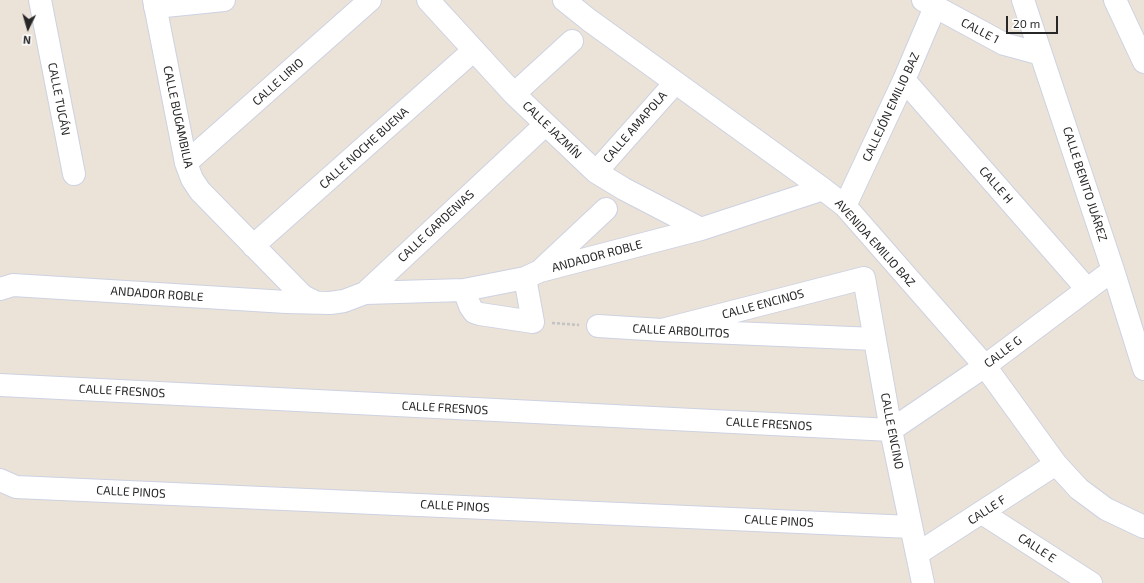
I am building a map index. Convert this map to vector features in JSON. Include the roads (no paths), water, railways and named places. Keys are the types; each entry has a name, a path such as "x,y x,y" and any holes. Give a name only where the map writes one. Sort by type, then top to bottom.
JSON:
{"street":[{"name":"CALLE TUCÁN","path":"40,0 74,174"},
{"path":"155,4 224,0"},
{"name":"CALLE LIRIO","path":"186,163 370,0"},
{"name":"CALLE JAZMÍN","path":"428,0 514,94 596,172 624,189 701,229"},
{"name":"CALLE BENITO JUÁREZ","path":"1023,0 1113,270 1144,369"},
{"path":"1115,0 1144,62"},
{"name":"AVENIDA EMILIO BAZ","path":"574,3 675,83 845,206 985,366 1056,464 1079,489 1106,509 1144,527"},
{"name":"CALLE BUGAMBILIA","path":"155,4 186,163 192,179 200,191 253,246 303,296 315,302"},
{"name":"CALLE 1","path":"929,4 1004,44 1042,54"},
{"name":"CALLEJÓN EMILIO BAZ","path":"845,206 904,80 929,4"},
{"path":"514,94 572,41"},
{"name":"CALLE NOCHE BUENA","path":"253,246 474,50"},
{"name":"CALLE H","path":"904,80 1087,289"},
{"name":"CALLE AMAPOLA","path":"596,172 675,83"},
{"name":"CALLE GARDENIAS","path":"315,302 330,303 344,301 365,293 545,125"},
{"name":"ANDADOR ROBLE","path":"365,293 464,290 532,274 701,229 823,189"},
{"path":"464,290 474,312 533,322 532,274 606,209"},
{"name":"CALLE G","path":"891,430 985,366 1113,270"},
{"name":"CALLE ENCINOS","path":"662,330 864,278"},
{"name":"CALLE ENCINO","path":"864,278 891,430 923,583"},
{"name":"ANDADOR ROBLE","path":"0,289 13,285 286,302 315,302"},
{"name":"CALLE ARBOLITOS","path":"598,326 875,339"},
{"name":"CALLE FRESNOS","path":"0,385 891,430"},
{"name":"CALLE F","path":"917,554 1056,464"},
{"name":"CALLE PINOS","path":"0,480 16,487 912,527"},
{"name":"CALLE E","path":"982,513 1091,583"}]}
